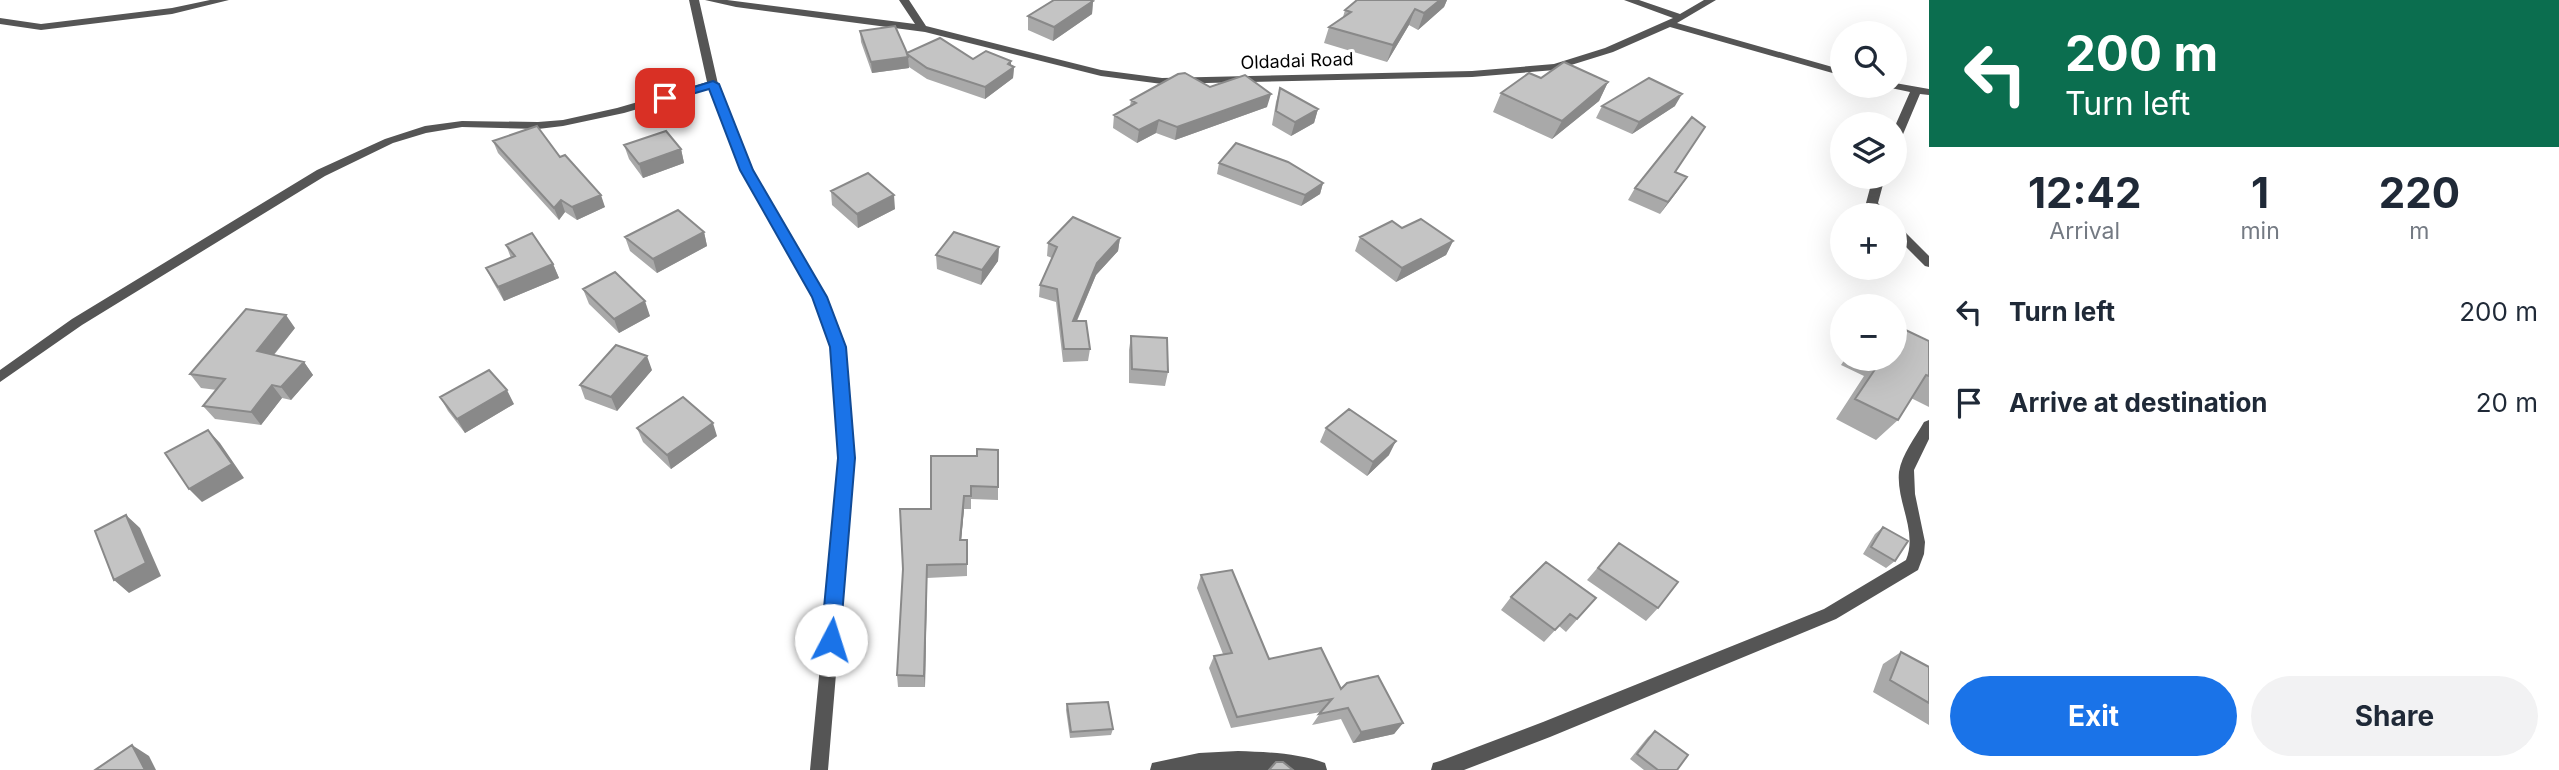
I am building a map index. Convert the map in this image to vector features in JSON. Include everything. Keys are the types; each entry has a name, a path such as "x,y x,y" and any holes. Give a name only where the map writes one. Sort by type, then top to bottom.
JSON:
{"street":[{"path":"0,22 41,27 172,11 224,0"},
{"path":"694,0 713,84 747,170 819,297 838,347 847,458 819,770"},
{"name":"Oldadai Road","path":"710,0 923,29 1123,78 1255,80 1472,74 1555,67 1609,50 1669,24 1710,0"},
{"path":"904,0 923,29"},
{"path":"1629,0 1681,17"},
{"path":"1669,24 1830,69"},
{"path":"0,377 78,322 321,173 392,139 442,126 464,124 531,127 563,123 616,112 713,84"},
{"path":"1907,89 1929,92"},
{"path":"1907,112 1916,91"},
{"path":"1907,241 1929,263"},
{"path":"1440,770 1569,721 1830,614 1912,565 1917,556 1918,538 1907,492 1907,471 1929,426"},
{"path":"1159,770 1195,761 1245,759 1281,762 1318,770"}],"building":[{"path":"1054,0 1093,1 1054,27 1028,16"},
{"path":"1357,0 1440,0 1424,13 1415,9 1393,45 1329,27 1351,12 1345,10"},
{"path":"895,26 907,53 940,38 973,59 986,51 1011,61 1008,64 1014,67 985,87 927,68 907,54 908,57 871,62 860,31"},
{"path":"1564,62 1608,82 1562,121 1501,93 1529,73 1541,78"},
{"path":"1185,73 1210,87 1245,75 1271,94 1177,127 1159,120 1139,130 1114,115 1136,103 1131,100 1178,74"},
{"path":"1649,78 1682,94 1639,122 1602,106"},
{"path":"1280,88 1318,109 1295,122 1276,111"},
{"path":"1692,117 1705,127 1675,172 1687,177 1668,202 1635,188"},
{"path":"537,126 560,157 565,155 601,195 572,207 561,200 554,208 493,141"},
{"path":"666,131 681,149 639,164 624,145"},
{"path":"1236,143 1288,162 1323,183 1305,195 1219,163"},
{"path":"868,173 894,195 857,214 831,191"},
{"path":"678,210 704,232 653,259 625,237"},
{"path":"1073,217 1120,238 1097,263 1073,321 1086,321 1090,349 1064,349 1057,289 1040,285 1057,247 1048,243"},
{"path":"1421,219 1453,241 1402,268 1360,237 1392,221 1402,228"},
{"path":"954,232 999,247 982,270 936,255"},
{"path":"532,233 553,264 498,287 486,268 515,256 506,245"},
{"path":"615,272 645,301 614,319 583,289"},
{"path":"246,309 286,315 257,351 304,362 281,387 272,385 251,412 203,406 225,379 190,374"},
{"path":"1907,331 1929,341 1929,376 1926,375 1898,420 1855,399 1874,371 1907,371"},
{"path":"1131,336 1167,338 1168,372 1132,369"},
{"path":"616,345 647,356 611,397 580,385"},
{"path":"489,370 507,390 457,419 440,397"},
{"path":"683,397 713,423 667,455 637,428"},
{"path":"1349,409 1396,441 1373,462 1326,428"},
{"path":"208,430 232,464 189,489 165,453"},
{"path":"977,449 998,450 998,487 971,486 971,496 964,496 960,540 967,540 967,564 927,565 924,676 897,675 903,569 900,509 931,509 931,456 977,456"},
{"path":"126,515 146,563 114,580 95,531"},
{"path":"1883,527 1908,541 1895,561 1871,547"},
{"path":"1619,543 1678,582 1658,608 1598,568"},
{"path":"1546,562 1596,598 1577,619 1570,614 1555,630 1511,597"},
{"path":"1232,570 1269,659 1321,648 1341,689 1347,683 1378,676 1403,723 1361,732 1348,708 1319,714 1332,699 1237,717 1214,656 1232,653 1201,575"},
{"path":"1901,652 1929,667 1929,703 1890,680"},
{"path":"1108,702 1113,729 1071,732 1067,704"},
{"path":"1655,731 1688,755 1677,770 1658,770 1637,754"},
{"path":"132,745 145,770 95,770"},
{"path":"1276,762 1283,762 1293,770 1269,770"}],"route":[{"path":"665,98 713,84 747,170 819,297 838,347 847,458 831,640"}]}
